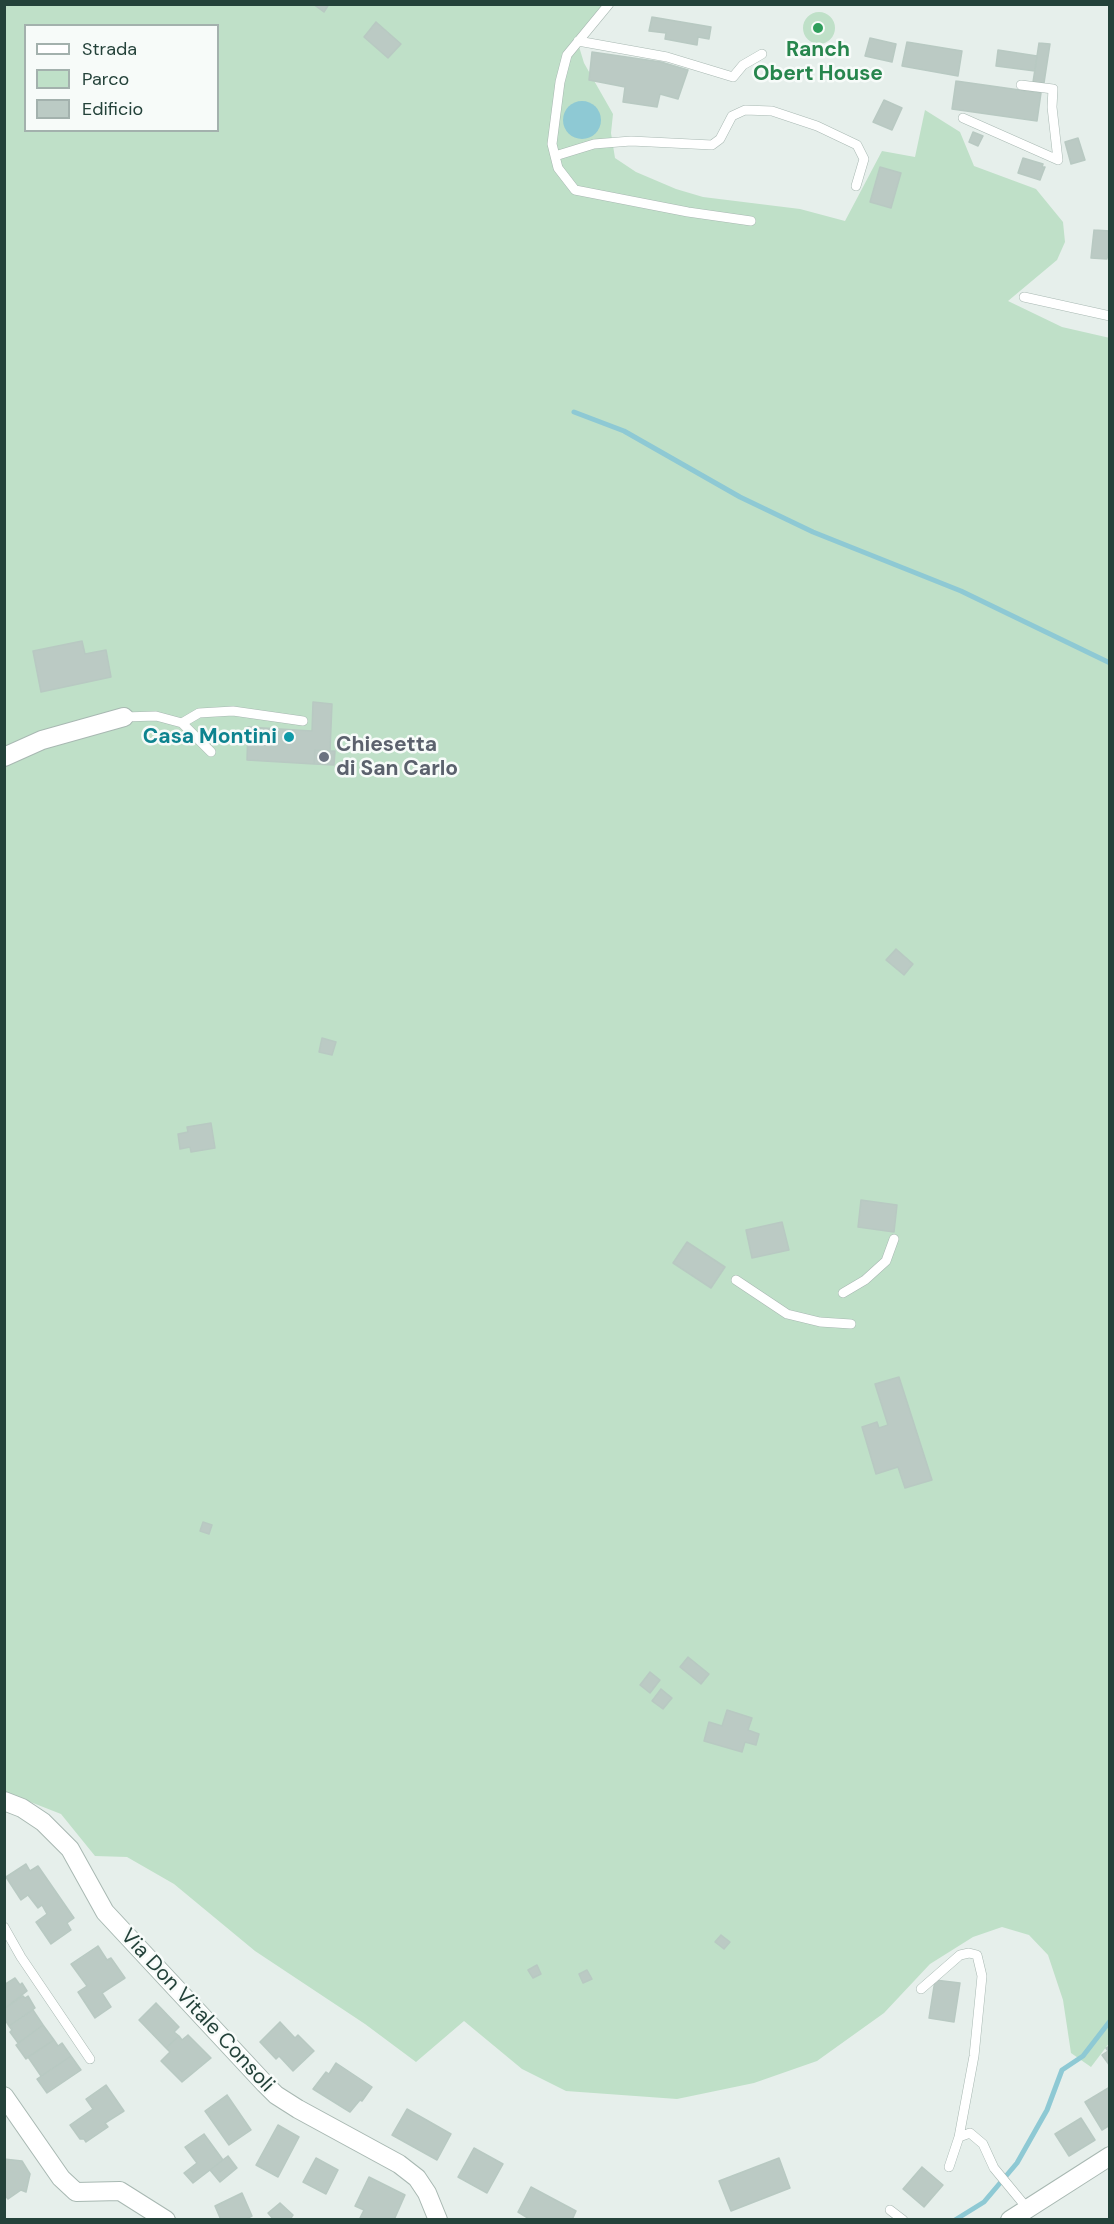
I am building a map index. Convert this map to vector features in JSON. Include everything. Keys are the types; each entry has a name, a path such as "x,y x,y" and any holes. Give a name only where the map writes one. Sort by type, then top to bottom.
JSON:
{"street":[{"path":"4,757 42,740 124,717"},
{"name":"Via Don Vitale Consoli","path":"4,1801 22,1808 43,1822 70,1849 110,1917 276,2095 399,2164 417,2178 427,2193 438,2220"},
{"path":"4,2096 61,2178 76,2192 120,2191 166,2220"},
{"path":"1010,2220 1110,2156"}],"lane":[{"path":"609,4 567,55 560,82 552,144 558,168 575,190 688,212 751,221"},
{"path":"578,41 667,57 733,77 743,65 762,54"},
{"path":"963,118 1058,160 1052,107 1053,89 1022,85"},
{"path":"555,156 594,144 631,141 712,145 720,139 732,116 745,110 772,111 817,126 857,145 864,159 856,186"},
{"path":"1024,297 1110,316"},
{"path":"182,723 199,713 233,711 303,721"},
{"path":"124,717 156,716 182,723 211,752"},
{"path":"843,1293 865,1280 886,1261 894,1239"},
{"path":"736,1280 787,1314 820,1322 851,1324"},
{"path":"4,1927 21,1957 90,2059"},
{"path":"921,1989 960,1955 969,1953 977,1955 982,1977 974,2056 959,2137 950,2167"},
{"path":"959,2137 970,2133 983,2144 994,2169 1027,2208"},
{"path":"890,2210 903,2220"}],"green space":[{"path":"4,5 611,5 577,40 584,63 613,114 611,133 615,158 636,172 676,189 703,197 800,209 845,221 882,151 915,157 925,110 960,132 974,166 1036,189 1063,222 1065,242 1057,260 1008,301 1062,327 1110,338 1110,2042 1091,2067 1071,2053 1063,2000 1048,1955 1029,1935 1002,1927 973,1937 930,1964 884,2013 817,2061 754,2083 677,2099 566,2091 522,2069 464,2021 416,2062 365,2024 255,1951 174,1884 127,1857 95,1856 61,1814 5,1792"},
{"name":"Ranch Obert House","path":"819,12 830,17 835,28 830,39 819,44 808,39 803,28 808,17"}],"water":[{"path":"582,101 595,107 601,120 595,133 582,139 569,133 563,120 569,107"}],"building":[{"path":"313,4 329,4 324,12"},
{"path":"652,17 711,27 709,39 698,37 697,45 665,39 666,33 649,31"},
{"path":"376,22 401,44 388,58 364,37"},
{"path":"870,38 896,44 892,62 865,56"},
{"path":"907,42 962,51 958,76 902,66"},
{"path":"1039,43 1050,44 1044,83 1033,82"},
{"path":"998,50 1037,56 1035,71 996,66"},
{"path":"592,52 661,62 688,70 678,99 660,94 657,107 623,102 625,87 589,80"},
{"path":"956,81 1041,93 1037,121 952,109"},
{"path":"884,100 902,108 892,130 873,122"},
{"path":"973,132 983,136 978,146 969,142"},
{"path":"1078,138 1085,160 1071,164 1065,142"},
{"path":"1023,158 1043,164 1042,167 1045,167 1040,180 1018,173"},
{"path":"880,167 901,173 891,208 870,202"},
{"path":"1094,230 1110,231 1110,253 1107,259 1091,258"},
{"path":"82,641 85,654 106,650 111,677 41,692 33,651"},
{"name":"Casa Montini","path":"313,702 332,704 330,751 315,750 314,764 247,760 248,727 312,731"},
{"name":"Chiesetta di San Carlo","path":"315,750 335,751 334,765 314,764"},
{"path":"896,949 913,964 904,975 886,960"},
{"path":"322,1038 336,1042 332,1055 319,1052"},
{"path":"211,1123 215,1148 191,1152 190,1147 180,1149 178,1134 188,1132 187,1127"},
{"path":"861,1200 897,1205 894,1232 858,1227"},
{"path":"782,1222 789,1250 752,1258 746,1230"},
{"path":"687,1242 725,1267 711,1288 673,1263"},
{"path":"899,1377 932,1480 905,1488 898,1467 876,1474 862,1427 877,1422 879,1428 888,1425 875,1384"},
{"path":"203,1522 212,1525 209,1534 200,1531"},
{"path":"688,1657 709,1674 701,1684 680,1667"},
{"path":"650,1672 660,1680 650,1693 640,1685"},
{"path":"661,1689 672,1698 663,1709 652,1701"},
{"path":"727,1710 752,1718 748,1730 759,1734 756,1745 745,1742 742,1752 704,1741 709,1722 722,1726"},
{"path":"26,1864 30,1871 38,1866 74,1918 67,1923 71,1930 51,1944 36,1922 47,1914 42,1905 38,1908 28,1895 21,1900 6,1877"},
{"path":"721,1935 730,1942 724,1949 715,1942"},
{"path":"98,1946 107,1960 111,1958 125,1978 102,1993 111,2007 95,2018 78,1992 87,1986 71,1964"},
{"path":"537,1965 541,1974 533,1978 528,1970"},
{"path":"587,1970 592,1979 583,1983 579,1974"},
{"path":"15,1978 27,1991 4,2009 4,1985"},
{"path":"935,1980 960,1983 954,2022 929,2018"},
{"path":"23,1996 25,1998 28,1996 35,2008 9,2026 4,2018 4,2009"},
{"path":"156,2003 179,2027 174,2032 179,2036 166,2048 139,2020"},
{"path":"33,2010 43,2025 18,2043 10,2032 12,2030 9,2026"},
{"path":"280,2022 295,2038 298,2035 314,2051 293,2071 279,2056 276,2059 260,2042"},
{"path":"43,2025 54,2040 26,2059 16,2045"},
{"path":"188,2035 211,2058 182,2082 161,2061 170,2052 166,2048 179,2036 182,2040"},
{"path":"54,2040 58,2046 62,2043 71,2056 41,2076 28,2057"},
{"path":"1110,2046 1110,2066 1102,2055 1108,2051 1106,2048"},
{"path":"71,2056 81,2070 47,2093 37,2079"},
{"path":"336,2063 372,2087 350,2112 313,2089 326,2072 329,2074"},
{"path":"106,2085 124,2111 105,2123 108,2127 86,2142 80,2139 70,2125 93,2109 86,2099"},
{"path":"1110,2087 1110,2125 1102,2130 1085,2102"},
{"path":"227,2095 251,2130 229,2145 205,2111"},
{"path":"407,2109 451,2134 437,2160 392,2135"},
{"path":"1081,2118 1095,2140 1069,2156 1055,2134"},
{"path":"278,2125 299,2137 278,2177 256,2165"},
{"path":"204,2134 223,2160 193,2183 184,2173 197,2163 185,2147"},
{"path":"474,2148 503,2164 487,2193 458,2177"},
{"path":"228,2156 237,2168 220,2182 210,2170"},
{"path":"316,2158 338,2170 326,2194 303,2182"},
{"path":"779,2158 790,2188 731,2211 719,2181"},
{"path":"4,2159 22,2161 30,2174 26,2192 21,2190 8,2199 4,2194"},
{"path":"922,2167 943,2185 924,2207 903,2189"},
{"path":"369,2177 405,2195 394,2220 359,2220 364,2210 355,2206"},
{"path":"531,2187 576,2211 572,2220 531,2220 518,2212"},
{"path":"242,2193 252,2216 244,2220 221,2220 215,2206"},
{"path":"280,2203 293,2215 292,2220 274,2220 268,2213"}],"waterway":[{"path":"574,412 624,431 740,497 813,532 961,591 1110,663"},
{"path":"955,2220 984,2202 1017,2163 1047,2110 1062,2070 1083,2056 1110,2021"}],"place":[{"name":"Ranch Obert House","path":"818,28"},
{"name":"Casa Montini","path":"289,737"},
{"name":"Chiesetta di San Carlo","path":"324,757"}]}
